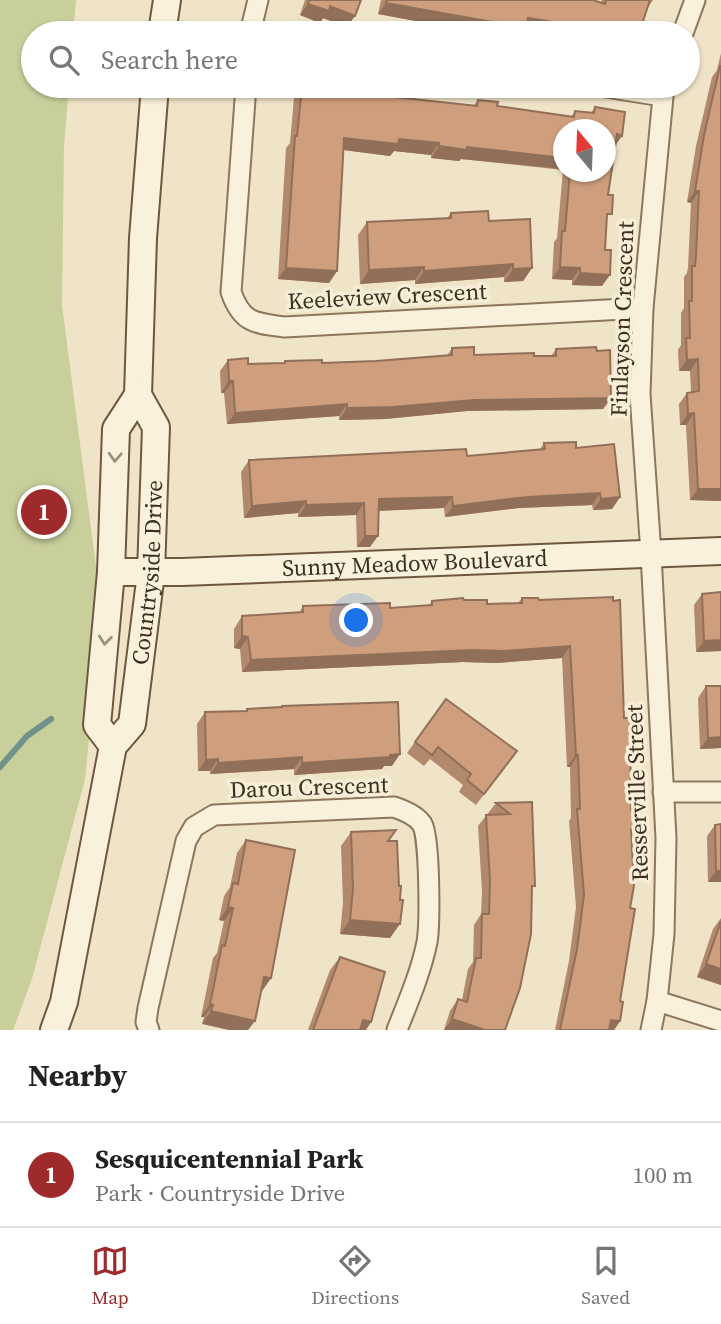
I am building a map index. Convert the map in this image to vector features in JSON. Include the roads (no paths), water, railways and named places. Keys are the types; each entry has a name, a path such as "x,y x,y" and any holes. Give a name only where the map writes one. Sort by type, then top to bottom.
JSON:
{"main road":[{"path":"164,21 167,0"},
{"path":"138,395 143,238 154,98"},
{"name":"Countryside Drive","path":"54,1030 64,1002 113,746 132,724 151,573 156,427 138,395 116,429 111,572 97,724 113,746"},
{"name":"Sunny Meadow Boulevard","path":"111,572 151,573 721,551"}],"street":[{"path":"253,21 258,0"},
{"path":"687,21 695,0"},
{"name":"Keeleview Crescent","path":"245,98 231,292 237,308 251,321 284,327 643,308"},
{"name":"Finlayson Crescent","path":"651,554 640,394 643,308 662,98"},
{"name":"Resserville Street","path":"651,554 666,838 664,933 651,1030"},
{"path":"663,792 721,792"},
{"name":"Darou Crescent","path":"149,1030 146,1022 151,995 186,841 194,827 214,815 394,807 405,811 422,824 426,837 429,919 427,943 397,1030"},
{"path":"657,1001 721,1021"}],"waterway":[{"path":"0,767 27,736 51,719"}],"place":[{"name":"Sesquicentennial Park","path":"44,512"}]}
